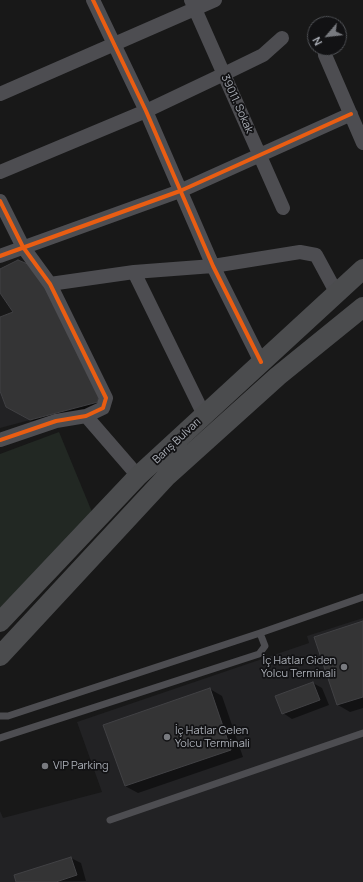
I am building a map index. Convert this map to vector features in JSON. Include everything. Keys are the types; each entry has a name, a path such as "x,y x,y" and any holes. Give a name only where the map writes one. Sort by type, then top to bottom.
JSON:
{"main road":[{"name":"Barış Bulvarı","path":"0,622 138,476 336,292 363,269"},
{"name":"Barış Bulvarı","path":"0,656 167,476 278,376 363,307"}],"street":[{"path":"93,0 146,110 213,266 261,362"},
{"path":"0,94 114,45 193,5 215,0"},
{"name":"39011. Sokak","path":"193,5 283,208"},
{"path":"0,172 146,110 224,74 263,55 282,38"},
{"path":"325,56 363,143"},
{"path":"0,256 180,191 351,114"},
{"path":"0,201 23,247 50,284 106,398 103,408 86,416 56,421 0,440"},
{"path":"50,284 134,272 213,266 300,252 316,255 336,292"},
{"path":"134,272 204,415"},
{"path":"86,416 138,476"}],"lane":[{"path":"0,716 8,716 260,633 363,597"},
{"path":"0,738 259,654 265,646 260,633"},
{"path":"110,820 363,733"}],"shaded area":[{"path":"0,391 6,407 30,420 0,428"},
{"path":"59,432 92,512 0,608 0,454"},
{"path":"363,618 363,882 0,882 0,811 3,818 102,792 77,722 309,643 307,636"}],"building":[{"path":"18,260 30,265 50,292 99,390 98,402 30,420 6,407 0,391 0,317 13,312 0,293 0,269"},
{"name":"İç Hatlar Giden Yolcu Terminali","path":"363,621 363,697 337,705 314,637"},
{"path":"313,682 320,700 282,714 275,696"},
{"name":"İç Hatlar Gelen Yolcu Terminali","path":"210,688 231,750 125,786 103,725"},
{"path":"71,857 77,875 56,882 16,882 14,875"}],"cycle path":[{"path":"93,0 146,111 213,266 261,362"},
{"path":"0,256 180,191 351,114"},
{"path":"0,201 23,247 50,284 106,398 103,408 86,416 56,421 0,440"}],"place":[{"name":"İç Hatlar Giden Yolcu Terminali","path":"344,667"},
{"name":"İç Hatlar Gelen Yolcu Terminali","path":"167,737"},
{"name":"VIP Parking","path":"45,766"}]}
